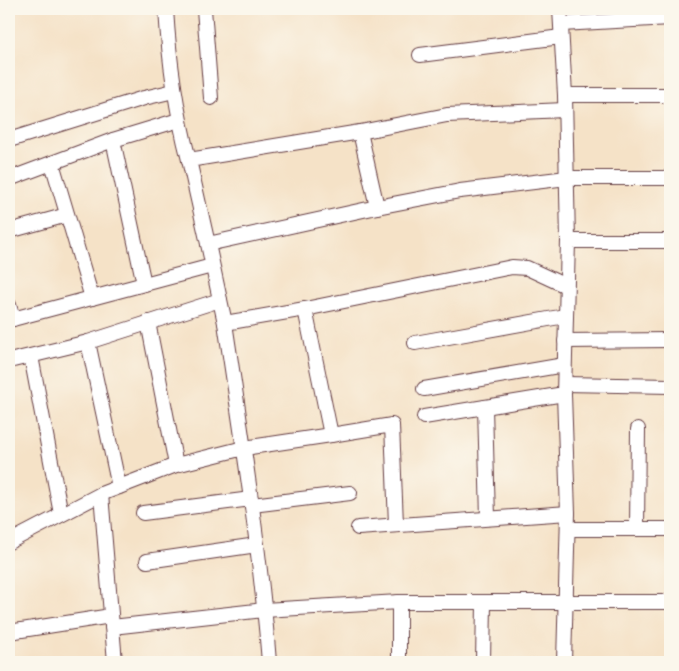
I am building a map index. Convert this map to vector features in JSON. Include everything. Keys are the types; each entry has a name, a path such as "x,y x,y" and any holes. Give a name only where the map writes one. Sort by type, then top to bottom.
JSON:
{"street":[{"path":"166,9 169,54 178,120 189,160 225,323 257,545 269,662"},
{"path":"204,9 211,98"},
{"path":"560,9 565,95 568,241 564,365 568,513 564,662"},
{"path":"420,55 561,30 670,18"},
{"path":"9,140 144,98 174,91"},
{"path":"565,95 670,95"},
{"path":"189,160 360,132 448,115 565,110"},
{"path":"9,179 113,140 178,120"},
{"path":"360,132 377,207"},
{"path":"113,140 144,284"},
{"path":"52,163 92,298"},
{"path":"208,244 460,191 567,178 670,178"},
{"path":"9,231 67,215"},
{"path":"568,241 670,241"},
{"path":"10,315 92,298 212,266"},
{"path":"225,323 305,309 512,267 527,268 566,286"},
{"path":"9,361 88,342 220,300"},
{"path":"305,309 331,435"},
{"path":"415,343 565,316"},
{"path":"148,322 176,465"},
{"path":"565,341 670,340"},
{"path":"88,342 119,487"},
{"path":"31,356 61,514"},
{"path":"424,389 564,365"},
{"path":"424,417 485,407 564,389 670,386"},
{"path":"485,407 488,518"},
{"path":"9,542 101,494 176,465 244,448 392,425 396,524"},
{"path":"637,530 638,429"},
{"path":"143,513 350,493"},
{"path":"101,494 115,662"},
{"path":"358,528 568,513"},
{"path":"568,530 670,529"},
{"path":"147,561 257,545"},
{"path":"9,632 264,610 399,602 670,602"},
{"path":"399,602 399,662"},
{"path":"483,662 484,603"}]}
